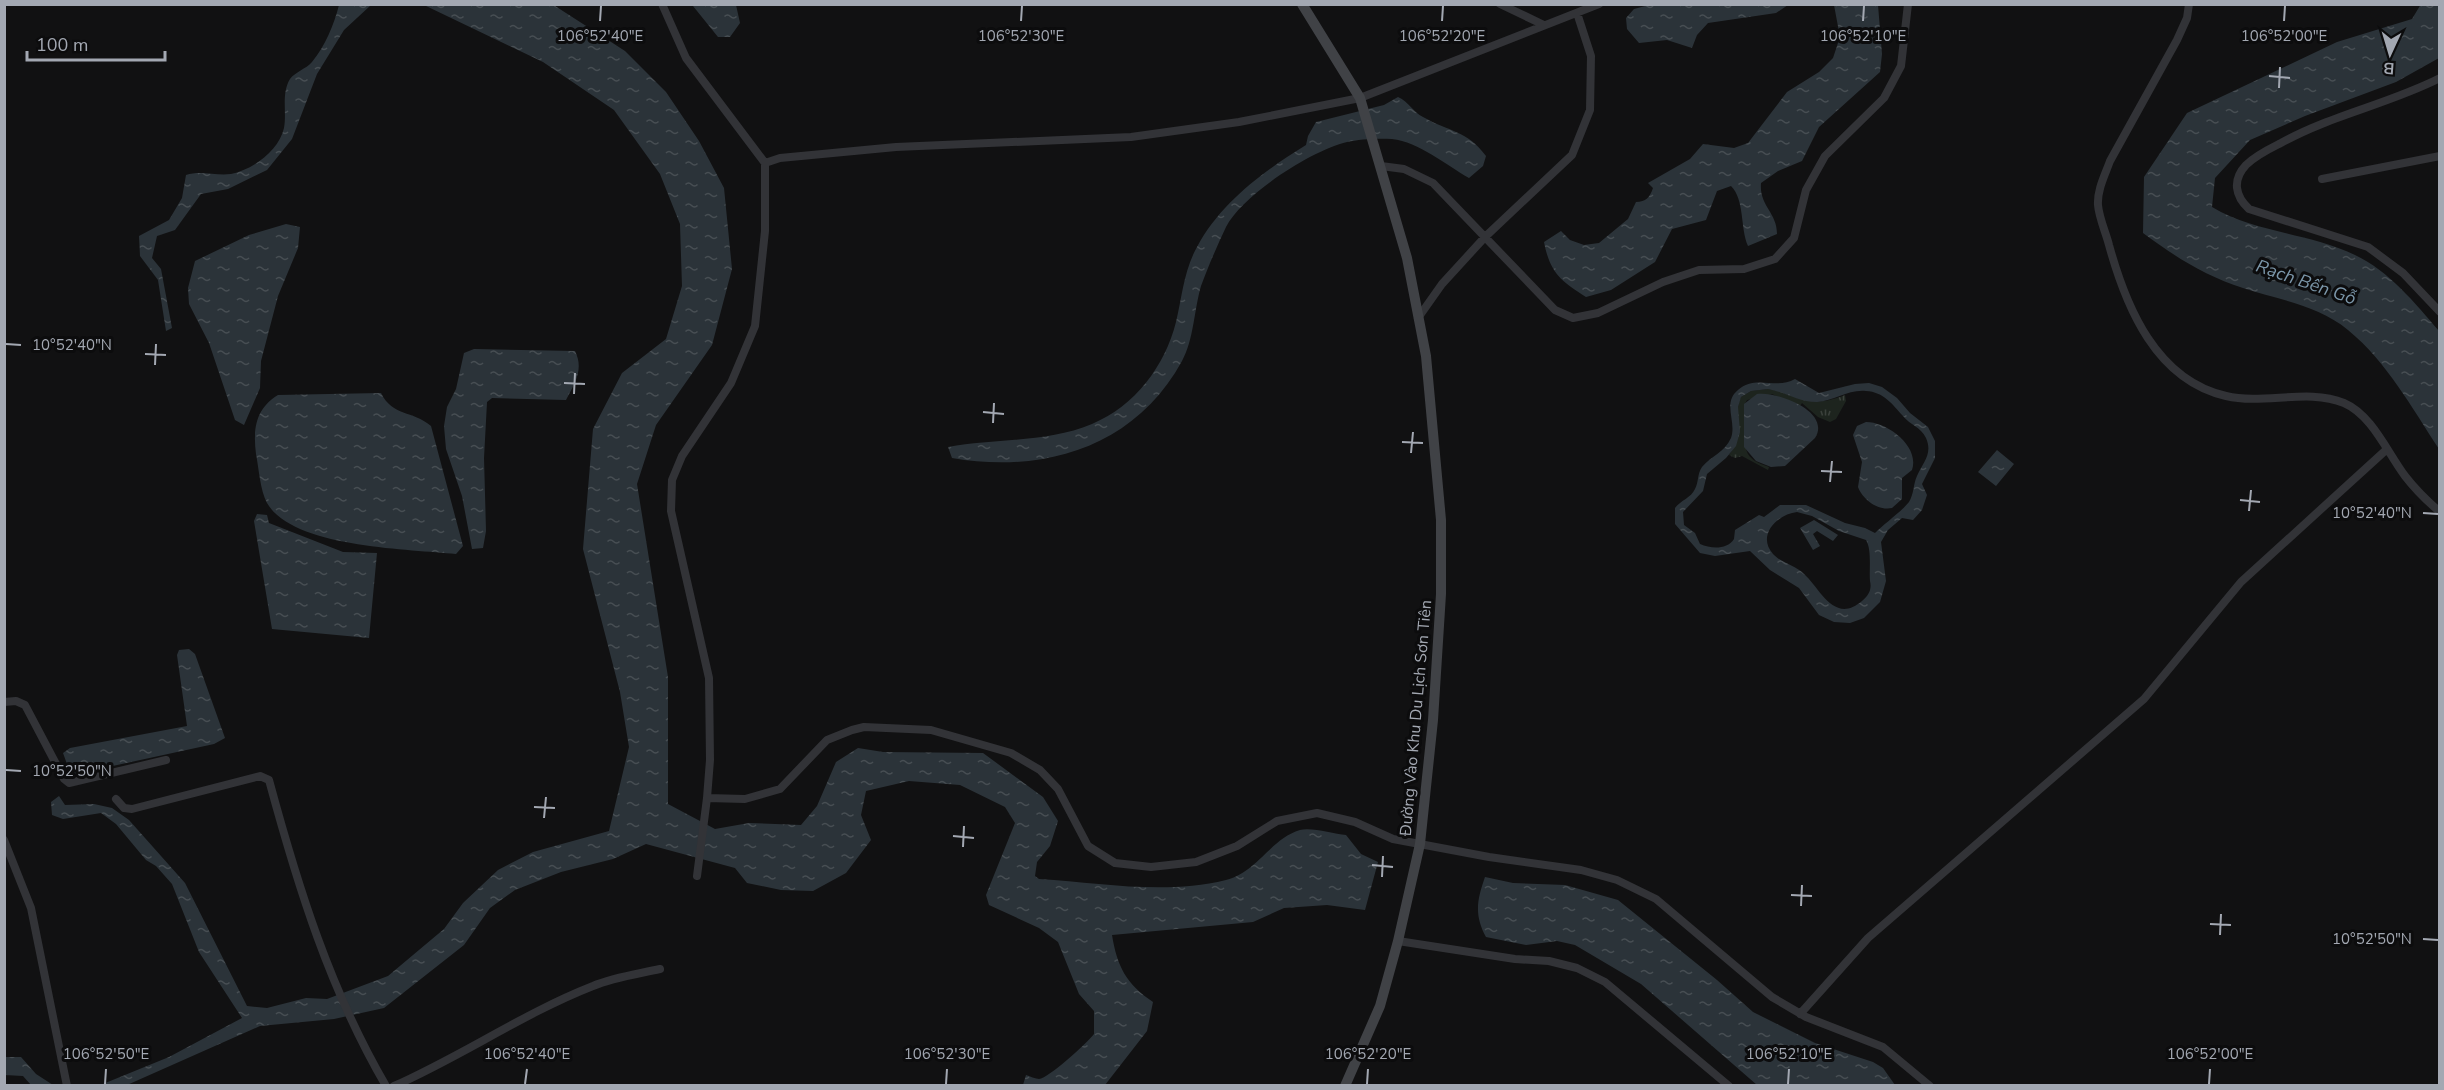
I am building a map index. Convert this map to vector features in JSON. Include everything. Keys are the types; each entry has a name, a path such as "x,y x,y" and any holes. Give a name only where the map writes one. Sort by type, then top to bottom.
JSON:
{"street":[{"path":"662,4 686,58 765,163 765,231 755,326 731,383 681,456 672,480 671,511 709,678 710,760 696,876"},
{"name":"Đường Vào Khu Du Lịch Sơn Tiên","path":"1302,4 1360,98 1407,258 1426,356 1436,449 1441,562 1433,720 1420,844 1398,941 1380,1006 1345,1086"},
{"path":"1500,4 1544,25"},
{"path":"765,163 780,158 896,147 1131,136 1239,122 1360,98 1599,4"},
{"path":"1381,166 1404,169 1432,183 1555,310 1573,318 1598,313 1663,282 1699,270 1743,269 1775,259 1794,238 1806,190 1825,156 1884,98 1901,66 1908,4"},
{"path":"2189,4 2187,18 2177,40 2110,161 2102,182 2098,205 2116,271 2131,308 2160,355 2174,370 2208,390 2246,399 2309,398 2344,403 2357,410 2406,477 2439,512"},
{"path":"1418,318 1442,284 1485,237 1572,155 1590,110 1591,56 1577,13"},
{"path":"2439,78 2301,132 2252,159 2241,171 2236,186 2241,202 2249,209 2368,248 2403,273 2439,312"},
{"path":"2322,179 2439,158"},
{"path":"1800,1014 1868,938 2144,699 2241,582 2386,450"},
{"path":"4,702 16,701 25,705 64,778 69,783 166,760"},
{"path":"707,798 745,799 780,789 827,740 852,730 864,727 931,729 1011,753 1040,770 1058,789 1088,846 1115,863 1150,867 1196,862 1237,846 1276,821 1317,813 1355,822 1393,839 1581,870 1617,880 1656,899 1772,998 1800,1014 1883,1047 1930,1086"},
{"path":"116,799 124,808 132,809 266,777 299,889 339,995 386,1086"},
{"path":"4,840 31,908 67,1086"},
{"path":"1398,941 1470,953 1549,961 1577,968 1605,982 1729,1086"},
{"path":"394,1086 436,1067 564,998 596,984 660,969"}],"green space":[{"path":"1768,389 1813,401 1845,395 1846,401 1836,419 1830,422 1818,417 1802,403 1800,406 1772,394 1747,400 1744,411 1746,451 1753,460 1769,467 1768,470 1742,456 1735,458 1729,455 1738,438 1738,404 1741,397 1751,391"}],"water":[{"path":"552,4 625,51 666,92 699,141 724,188 732,269 712,345 656,425 637,484 668,677 668,804 715,829 749,823 801,825 817,806 836,762 858,748 883,752 983,753 1043,797 1058,821 1050,846 1037,862 1035,876 1039,879 1133,887 1180,887 1226,880 1247,870 1280,840 1300,830 1310,829 1346,835 1361,854 1378,862 1365,910 1327,905 1284,908 1253,922 1112,935 1124,973 1136,988 1153,1002 1147,1031 1105,1085 1023,1085 1026,1075 1039,1079 1051,1073 1094,1034 1094,1011 1079,994 1058,942 1039,928 989,905 986,895 1015,823 1005,807 960,785 909,781 866,791 861,815 871,840 846,873 813,891 781,890 747,883 735,868 646,844 613,859 561,872 515,890 490,908 464,945 384,1008 334,1019 260,1026 127,1085 98,1086 169,1057 242,1018 199,952 172,884 156,866 146,860 116,824 101,813 63,819 52,815 51,802 59,796 65,805 94,804 112,808 129,820 185,883 247,1006 267,1008 306,998 327,999 388,976 444,929 463,903 498,870 533,852 609,831 629,747 620,692 583,549 593,429 622,373 666,339 682,286 680,224 660,174 614,110 543,62 424,5"},
{"name":"Rạch Bến Gỗ","path":"2421,4 2439,5 2439,58 2396,82 2305,116 2250,140 2215,178 2212,207 2246,222 2319,242 2355,255 2379,270 2411,299 2439,331 2439,449 2387,371 2348,330 2311,309 2216,278 2178,257 2143,233 2144,177 2187,113 2337,42 2412,19"},
{"path":"339,5 371,5 344,30 317,74 292,139 267,170 228,189 201,194 175,230 157,236 152,258 161,269 172,328 166,331 158,280 140,256 139,236 169,220 182,198 186,175 239,172 256,164 271,152 284,128 287,85 292,77 312,62 321,49 332,28"},
{"path":"688,5 736,5 740,23 730,37 718,37 693,6"},
{"path":"1649,5 1788,5 1776,13 1708,23 1697,35 1692,48 1667,40 1639,43 1627,29 1626,18 1634,9"},
{"path":"1834,5 1878,5 1882,54 1880,72 1819,127 1802,161 1778,171 1761,183 1763,198 1774,220 1777,234 1748,246 1740,206 1731,186 1717,191 1706,220 1672,229 1655,262 1611,290 1586,297 1563,281 1553,269 1544,242 1561,231 1570,240 1584,245 1599,243 1628,219 1636,202 1645,200 1649,196 1653,188 1648,183 1690,159 1703,144 1734,148 1748,143 1787,92 1819,72 1833,58 1840,37"},
{"path":"1398,97 1423,117 1472,141 1486,156 1483,166 1469,178 1432,155 1402,141 1392,139 1363,139 1347,142 1316,154 1262,188 1234,214 1226,227 1201,286 1191,334 1182,361 1162,391 1139,415 1113,434 1084,448 1053,457 1020,462 986,462 952,458 948,447 1039,437 1075,430 1092,424 1122,407 1146,383 1164,354 1176,322 1186,274 1193,256 1218,216 1259,177 1306,145 1316,122 1384,105"},
{"path":"286,224 300,227 298,248 278,296 261,361 260,388 244,425 235,420 209,343 189,304 188,288 195,261 249,235"},
{"path":"474,349 575,351 579,364 577,376 566,400 492,398 487,402 484,458 486,531 483,548 472,549 462,496 446,449 444,426 447,407 456,389 464,353"},
{"path":"1795,379 1819,393 1855,384 1869,383 1882,387 1928,427 1935,441 1935,458 1922,484 1927,495 1922,510 1913,520 1902,518 1888,530 1881,542 1886,581 1880,602 1864,618 1850,623 1834,622 1819,615 1799,588 1770,570 1750,551 1715,556 1700,553 1675,524 1675,508 1693,492 1702,467 1725,447 1731,438 1730,407 1733,395 1745,385 1752,383 1788,382","holes":["1768,389 1810,402 1823,401 1860,391 1872,392 1887,399 1921,431 1928,444 1928,453 1917,476 1909,502 1875,533 1845,523 1806,505 1780,505 1764,517 1759,515 1735,530 1734,539 1723,547 1714,548 1700,544 1695,533 1684,525 1683,512 1703,491 1707,474 1736,446 1740,432 1738,407 1741,397 1751,391","1797,512 1812,516 1839,531 1866,540 1870,554 1871,587 1862,601 1852,607 1843,609 1836,607 1828,602 1800,571 1773,554 1768,547 1768,533 1777,521"]},
{"path":"381,393 386,401 397,410 417,417 431,426 463,546 456,554 382,548 326,538 301,529 281,518 267,503 260,479 255,437 260,413 270,401 278,395"},
{"path":"1757,394 1788,399 1809,411 1816,419 1818,428 1815,438 1785,466 1771,467 1756,461 1744,447 1744,404"},
{"path":"1866,422 1892,431 1900,437 1911,452 1912,470 1902,478 1902,499 1892,508 1881,508 1872,504 1863,496 1858,487 1862,462 1853,435 1857,426"},
{"path":"1997,450 2014,464 1996,486 1978,472"},
{"path":"257,514 267,515 269,523 343,552 377,553 369,638 272,629 254,521"},
{"path":"1814,520 1838,535 1833,541 1817,531 1813,534 1820,546 1813,550 1800,528"},
{"path":"189,649 195,654 225,738 214,744 71,775 63,753 70,748 187,726 177,655 179,650"},
{"path":"1485,877 1513,883 1565,885 1618,900 1753,1012 1815,1043 1873,1062 1883,1068 1895,1085 1757,1085 1641,984 1575,945 1557,941 1526,945 1486,937 1478,914 1480,893"},
{"path":"5,1057 21,1057 36,1074 53,1085 31,1085 23,1076 5,1075"}]}
